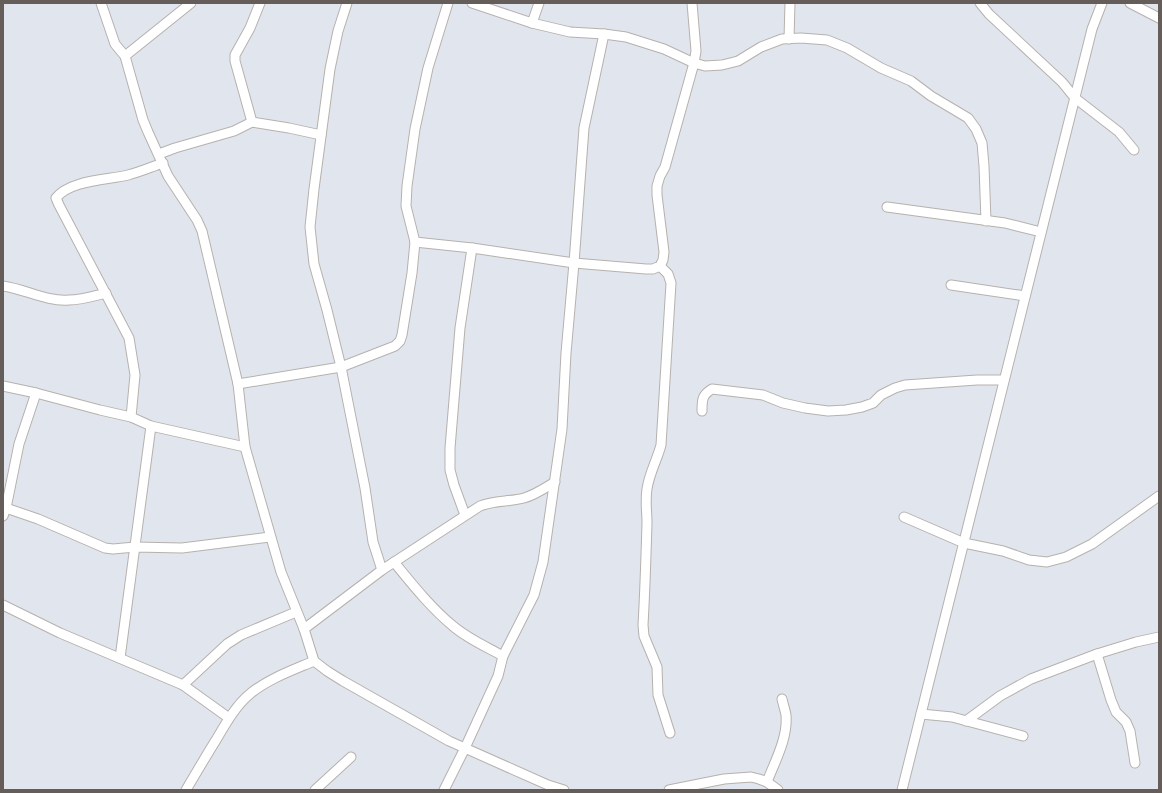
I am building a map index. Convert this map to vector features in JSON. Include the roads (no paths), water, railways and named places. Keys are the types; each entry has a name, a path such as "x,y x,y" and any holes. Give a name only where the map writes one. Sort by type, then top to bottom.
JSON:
{"street":[{"path":"101,3 115,44 125,56 143,120 168,176 197,220 202,231 238,384 245,447 270,538 281,572 304,629 314,661 326,671 449,741 548,785 564,790"},
{"path":"125,56 191,3"},
{"path":"252,122 235,61 235,55 250,28 260,3"},
{"path":"347,3 338,31 330,69 310,227 314,264 341,368 374,542 382,570"},
{"path":"238,384 341,368 395,346 400,341 412,273 415,242 406,206 407,186 415,129 428,68 448,3"},
{"path":"472,3 532,23 570,32 626,37 664,49 694,63 705,66 722,65 738,61 761,47 789,39 801,38 826,40 847,48 881,68 911,81 931,96 968,118 976,129 982,143 986,221"},
{"path":"532,23 540,3"},
{"path":"415,242 472,248 574,263 646,269 653,269 660,266 664,252 657,186 665,167 694,63 696,51 692,3"},
{"path":"789,39 790,3"},
{"path":"980,3 1000,24 1062,82 1075,98 1119,132 1134,150"},
{"path":"902,790 1092,28 1102,3"},
{"path":"1130,3 1159,18"},
{"path":"444,790 498,676 503,656 534,595 543,562 562,429 566,353 584,128 604,34"},
{"path":"159,154 234,131 252,122 322,135"},
{"path":"131,417 135,375 129,338 56,198 61,192 87,182 127,175 163,164"},
{"path":"887,207 1005,223 1041,232"},
{"path":"465,515 450,470 450,448 460,328 472,248"},
{"path":"660,266 668,274 671,283 661,445 649,478 647,489 642,625 644,636 657,667 658,695 670,733"},
{"path":"951,285 1025,296"},
{"path":"3,286 13,287 57,300 69,300 106,293"},
{"path":"702,411 702,400 706,392 712,389 763,395 783,403 828,411 862,407 873,403 881,395 905,385 977,380 1004,380"},
{"path":"3,386 131,417 151,426 245,447"},
{"path":"36,393 19,444 5,512 38,519 105,548 113,549 135,547 182,548 270,538"},
{"path":"120,658 151,426"},
{"path":"304,629 382,570 480,506 490,502 524,498 537,493 555,482"},
{"path":"904,517 964,543 1003,551 1029,560 1047,562 1066,557 1092,544 1159,496"},
{"path":"394,562 417,591 452,626 503,656"},
{"path":"3,605 60,632 183,685 229,718"},
{"path":"183,685 227,644 241,635 296,612"},
{"path":"966,721 1000,696 1031,679 1097,654 1136,642 1159,637"},
{"path":"1097,654 1116,712 1126,722 1130,731 1135,764"},
{"path":"186,790 229,718 240,704 251,693 266,683 284,673 314,661"},
{"path":"766,782 783,739 786,726 786,714 782,699"},
{"path":"921,714 952,717 1023,736"},
{"path":"315,790 351,757"},
{"path":"670,790 724,779 751,777 766,782 778,790"}]}
